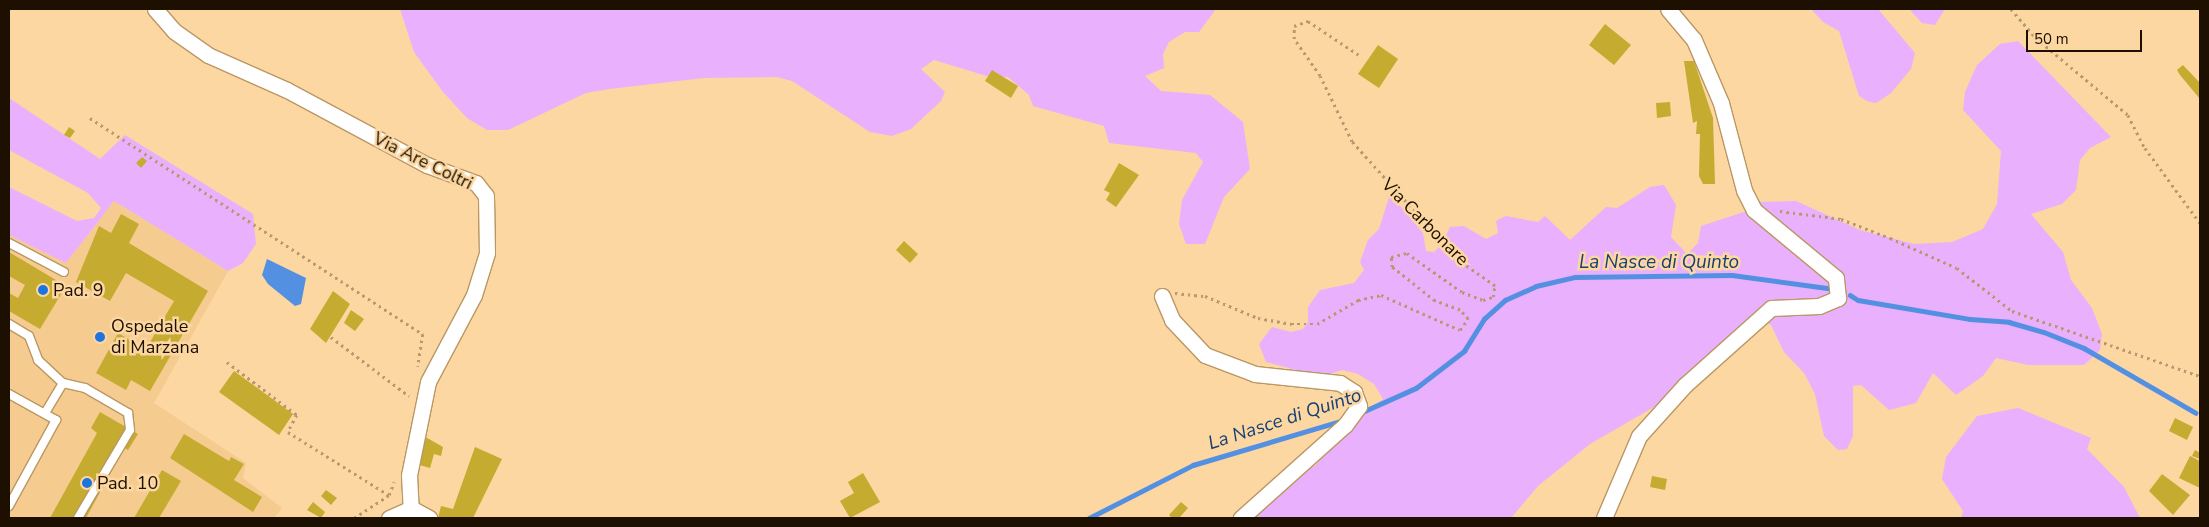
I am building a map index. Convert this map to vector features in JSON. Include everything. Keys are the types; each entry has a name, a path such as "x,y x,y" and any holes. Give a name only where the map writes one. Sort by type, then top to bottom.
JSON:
{"street":[{"name":"Via Are Coltri","path":"155,9 174,31 208,55 287,90 427,166 476,183 486,196 487,253 474,295 428,382 409,475 411,508"},
{"path":"1604,518 1639,436 1684,385 1771,308 1818,306 1838,298 1836,278 1754,210 1744,190 1720,102 1694,40 1668,9"},
{"path":"1162,296 1172,320 1205,355 1256,374 1340,384 1354,392 1359,406 1345,424 1241,518"},
{"path":"389,518 411,508 430,518"}],"lane":[{"path":"9,243 64,272"},
{"path":"9,324 29,336 38,360 63,383 85,388 128,414 130,430 78,518"},
{"path":"45,414 63,383"},
{"path":"9,394 56,420 9,506"}],"path":[{"path":"2011,9 2036,38 2128,115 2145,148 2200,223"},
{"name":"Via Carbonare","path":"1162,296 1178,292 1204,296 1258,318 1300,324 1318,324 1358,300 1381,295 1460,330 1468,319 1460,310 1435,301 1392,267 1391,257 1407,254 1462,292 1483,300 1493,297 1495,286 1458,260 1352,142 1320,76 1294,39 1294,26 1308,21 1359,55"},
{"path":"90,118 423,334 417,371"},
{"path":"1773,211 1849,222 1957,268 2012,311 2200,376"},
{"path":"331,338 413,399 414,389"},
{"path":"227,362 297,415 288,432 389,495"},
{"path":"354,518 389,495 396,476"}],"shaded area":[{"path":"400,9 1216,9 1199,32 1185,32 1169,42 1163,54 1164,68 1145,76 1161,91 1210,95 1243,122 1250,169 1224,197 1205,244 1186,244 1179,224 1182,200 1203,162 1196,153 1109,143 1104,126 1033,106 1029,95 1008,77 990,77 934,60 921,69 945,92 941,101 911,129 892,136 870,132 792,81 777,77 704,78 586,93 508,130 487,130 467,118 443,92 414,52"},
{"path":"1811,9 1878,9 1915,53 1911,69 1891,93 1876,103 1867,101 1859,96 1839,31 1823,22"},
{"path":"1909,9 1945,9 1935,25 1922,23"},
{"path":"2018,41 2111,137 2090,148 2080,160 2076,190 2062,204 2031,214 2063,252 2071,280 2092,308 2102,334 2100,350 2084,365 2028,365 1996,358 1983,376 1956,395 1933,373 1916,403 1889,410 1861,385 1853,386 1853,436 1847,449 1838,450 1824,436 1815,394 1804,373 1784,352 1771,325 1751,315 1708,363 1654,407 1590,444 1538,486 1511,518 1245,518 1292,475 1315,466 1345,428 1383,399 1374,384 1358,374 1342,370 1322,377 1266,362 1259,344 1272,327 1291,332 1303,329 1308,322 1308,307 1320,290 1354,283 1364,270 1360,262 1368,240 1379,229 1390,194 1423,233 1426,251 1434,252 1442,244 1450,227 1464,226 1486,239 1498,233 1496,221 1506,216 1538,222 1545,216 1570,240 1606,207 1617,208 1650,187 1664,185 1676,205 1671,237 1687,254 1698,243 1701,226 1747,211 1757,202 1796,201 1860,230 1914,244 1952,242 1983,229 1997,204 2001,151 1963,110 1965,92 1977,65 2000,44"},
{"path":"9,98 100,159 125,135 253,214 256,244 243,263 228,271 114,201 66,263 9,235 9,187 77,221 94,218 101,208 88,193 9,150"},
{"name":"Ospedale di Marzana","path":"114,201 228,271 154,403 246,463 243,478 282,508 274,518 9,518 9,235 66,263"},
{"path":"2018,408 2091,438 2087,449 2124,487 2140,518 1961,518 1963,511 1942,479 1946,457 1977,416"}],"water":[{"path":"267,259 306,278 301,304 295,306 268,284 262,275"}],"building":[{"path":"1605,24 1631,45 1614,65 1589,45"},
{"path":"1378,45 1398,59 1379,88 1358,74"},
{"path":"1684,61 1694,61 1713,118 1715,184 1703,184 1699,176 1700,134 1696,134 1697,121 1693,123"},
{"path":"2183,65 2200,83 2200,99 2177,70"},
{"path":"992,70 1018,86 1011,98 985,81"},
{"path":"1670,102 1671,116 1657,118 1656,103"},
{"path":"69,127 75,131 70,138 64,135"},
{"path":"142,157 147,161 141,168 136,163"},
{"path":"1119,163 1139,175 1116,207 1106,200 1110,193 1104,190"},
{"path":"121,214 139,224 129,243 208,291 150,391 131,380 126,390 96,373 118,333 146,349 174,301 126,273 110,301 76,282 99,226 111,233"},
{"path":"904,241 918,254 910,263 896,250"},
{"name":"Pad. 9","path":"9,252 66,286 40,329 9,311 9,293 18,298 25,285 9,276"},
{"path":"333,291 350,304 326,343 310,329"},
{"path":"351,310 364,319 355,331 344,323"},
{"path":"234,371 293,414 279,435 219,392"},
{"name":"Pad. 10","path":"100,412 138,434 128,450 124,448 86,518 50,518 97,433 91,428"},
{"path":"2175,418 2193,427 2187,440 2169,431"},
{"path":"184,434 229,461 231,457 244,464 234,480 262,497 253,512 170,458"},
{"path":"422,435 443,447 441,456 434,454 430,468 416,464"},
{"path":"475,447 502,459 473,518 438,518 441,506 453,509"},
{"path":"2195,450 2200,453 2200,459 2192,456"},
{"path":"2190,456 2200,461 2200,488 2179,478"},
{"path":"162,470 181,481 159,518 134,518"},
{"path":"863,473 880,502 850,518 840,501 854,493 848,482"},
{"path":"2162,474 2190,495 2173,515 2149,491"},
{"path":"1652,476 1667,479 1665,490 1650,487"},
{"path":"326,490 337,498 331,505 321,496"},
{"path":"313,502 325,512 321,518 307,510"},
{"path":"1181,502 1188,508 1179,518 1172,518 1169,515"}],"waterway":[{"name":"La Nasce di Quinto","path":"1360,413 1416,388 1464,351 1484,319 1505,300 1536,286 1575,277 1732,275 1834,289"},
{"name":"La Nasce di Quinto","path":"1850,295 1858,300 1970,319 2009,322 2044,332 2084,348 2196,413"},
{"name":"La Nasce di Quinto","path":"1089,518 1193,465 1341,421"}],"place":[{"name":"Pad. 9","path":"43,290"},
{"name":"Ospedale di Marzana","path":"100,337"},
{"name":"Pad. 10","path":"87,483"}]}
